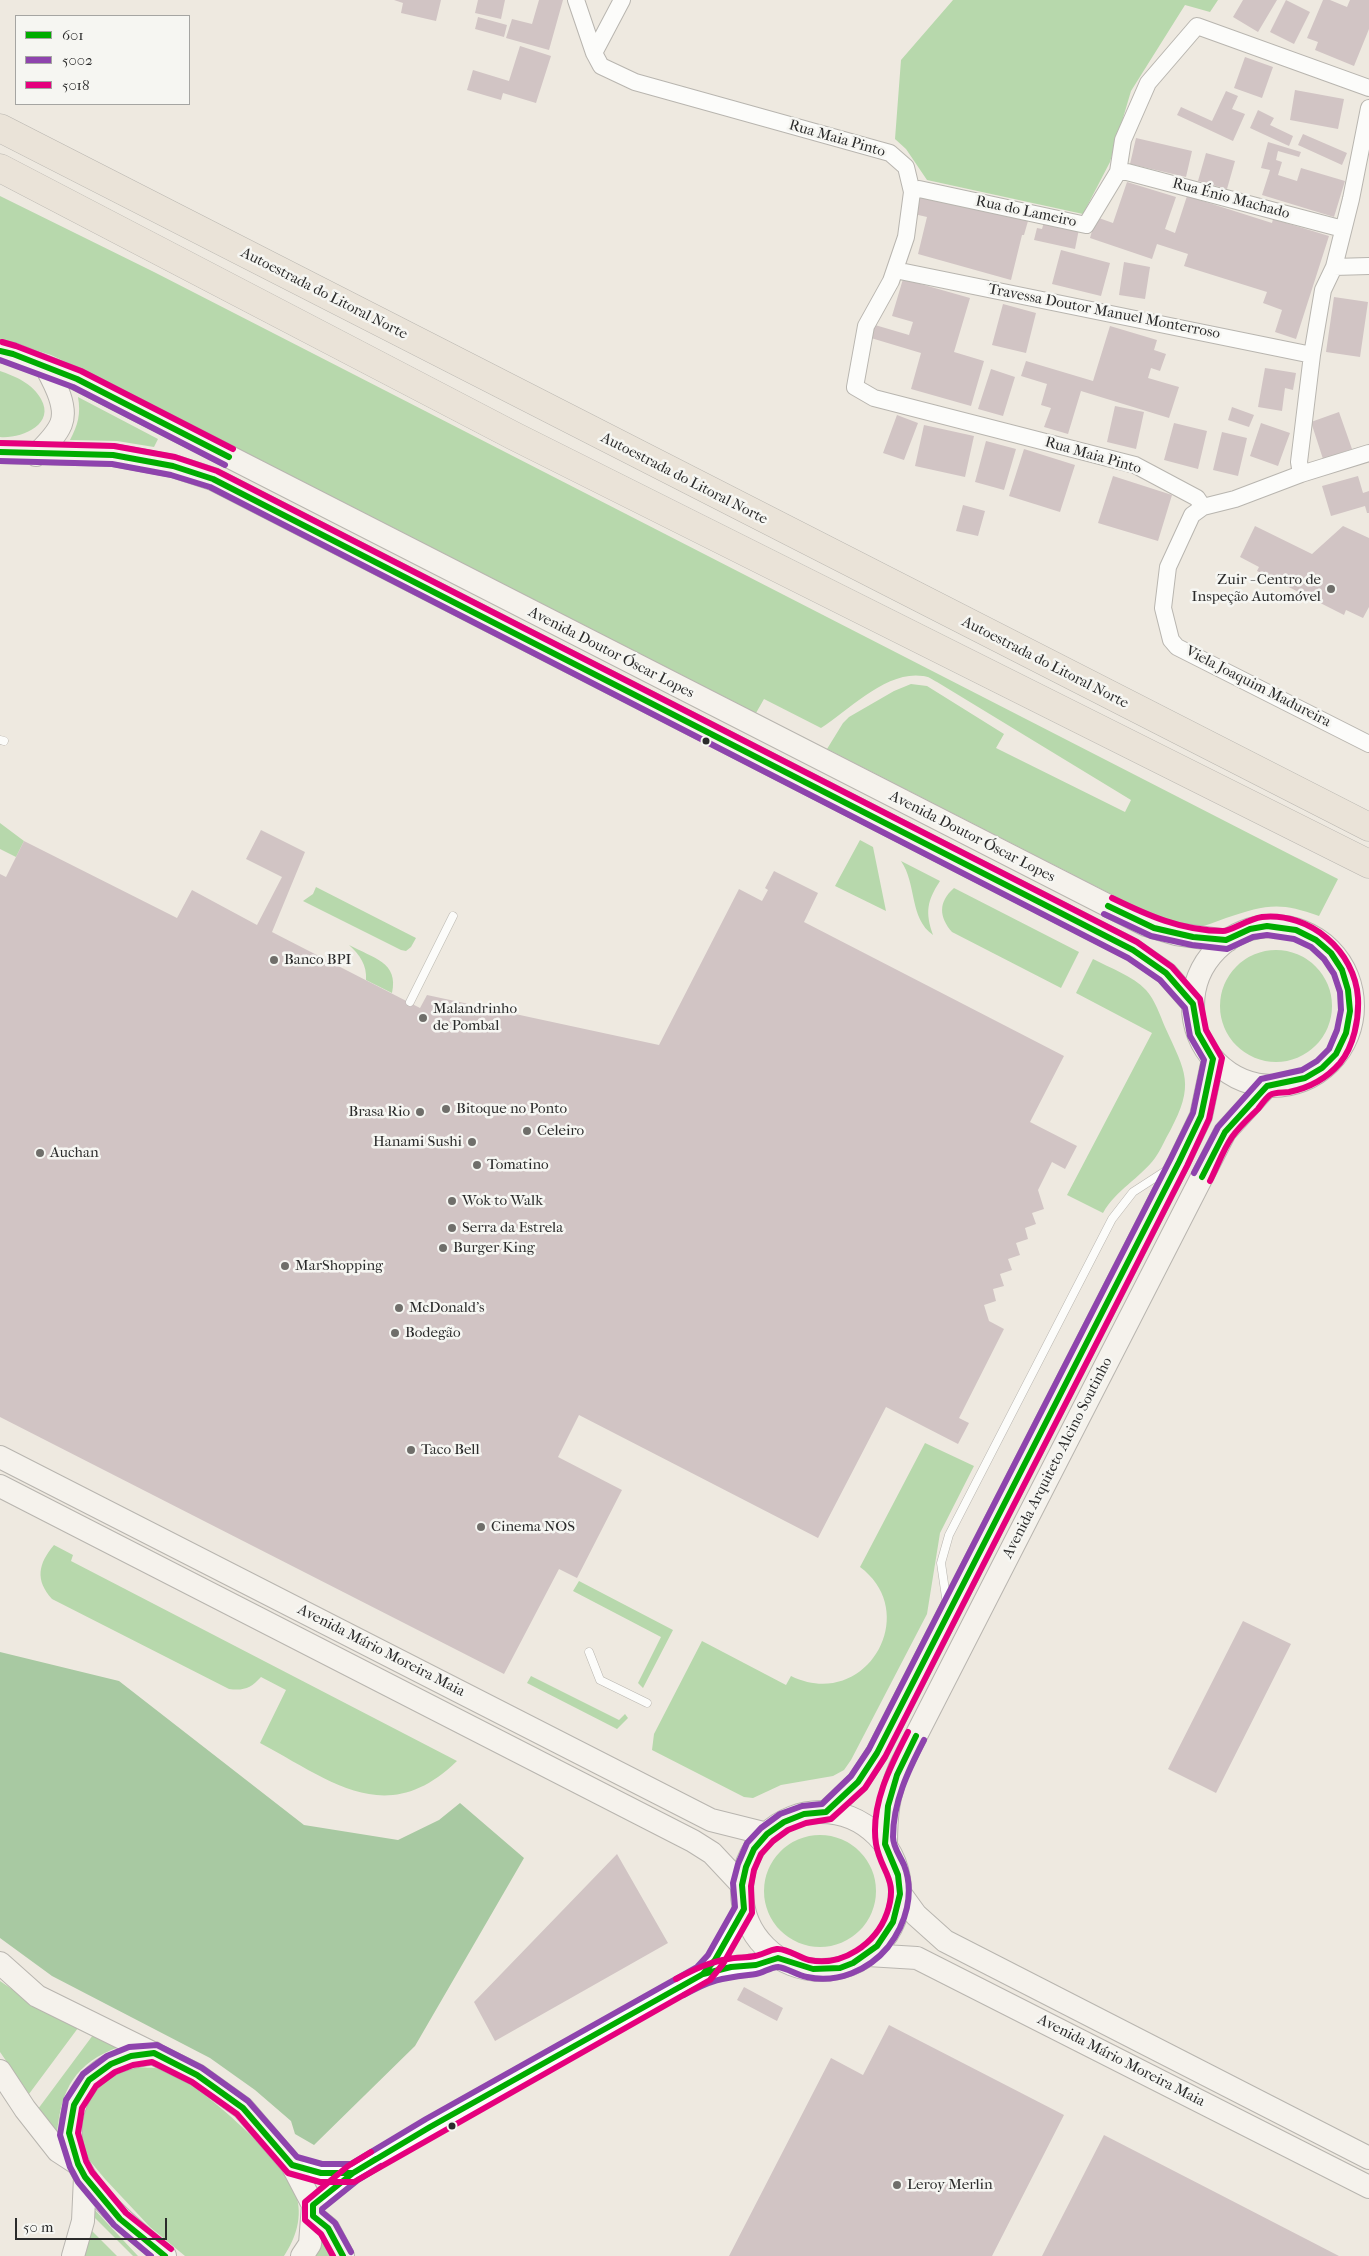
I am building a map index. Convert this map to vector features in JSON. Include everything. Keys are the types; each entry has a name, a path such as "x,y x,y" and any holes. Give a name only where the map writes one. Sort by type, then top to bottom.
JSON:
{"highway":[{"name":"Autoestrada do Litoral Norte","path":"0,128 1369,827"},
{"path":"0,168 514,436 1369,864"}],"main road":[{"name":"Avenida Doutor Óscar Lopes","path":"0,352 77,379 1146,924 1176,934 1227,941"},
{"path":"36,455 54,436 62,423 62,408 56,386 46,367"},
{"name":"Avenida Doutor Óscar Lopes","path":"0,452 36,455 112,456 173,466 212,479 1133,950 1166,973 1193,1004"},
{"path":"1263,927 1294,928 1316,938 1334,953 1346,973 1353,996 1352,1019 1345,1042 1331,1061 1312,1075 1298,1081 1290,1084 1267,1086 1240,1078 1228,1072 1213,1059 1198,1033 1193,1004 1198,980 1209,958 1227,941 1248,930 1263,927"},
{"name":"Avenida Arquiteto Alcino Soutinho","path":"826,1812 858,1782 877,1753 1179,1162 1201,1116 1213,1059"},
{"name":"Avenida Arquiteto Alcino Soutinho","path":"886,1846 890,1790 900,1767 1225,1132 1267,1086"},
{"name":"Avenida Mário Moreira Maia","path":"0,1457 711,1820 767,1834"},
{"name":"Avenida Mário Moreira Maia","path":"0,1486 693,1841 712,1853 742,1885"},
{"path":"826,1812 849,1817 869,1828 886,1846 894,1860 899,1876 898,1911 891,1928 881,1943 868,1955 848,1966 824,1970 802,1968 778,1958 762,1945 751,1928 744,1910 742,1885 754,1849 767,1834 784,1822 804,1814 826,1812"},
{"name":"Avenida Mário Moreira Maia","path":"900,1893 916,1915 945,1941 1369,2158"},
{"name":"Avenida Mário Moreira Maia","path":"868,1955 917,1958 1369,2187"},
{"path":"0,1964 37,1996 197,2075 243,2108 292,2165 313,2211 328,2228 343,2256"},
{"path":"73,2256 83,2221 81,2171 69,2133 74,2104 89,2080 111,2064 131,2056 154,2053"},
{"path":"0,2071 25,2109 58,2151 81,2171 120,2219 165,2256"},
{"path":"302,2256 310,2244 313,2211"}],"street":[{"name":"Rua Maia Pinto","path":"576,0 594,53 601,66 635,82 890,153 906,167 912,192 906,237 895,270 866,326 855,387 874,398 1136,465 1197,498 1203,507"},
{"path":"594,53 622,0"},
{"name":"Rua do Lameiro","path":"912,192 918,189 1086,225 1118,172 1123,140 1148,82 1197,26 1369,88"},
{"path":"1301,474 1299,462 1312,355 1323,290 1334,267 1344,229 1369,108"},
{"name":"Rua Énio Machado","path":"1118,172 1127,172 1344,229"},
{"path":"1334,267 1369,266"},
{"name":"Travessa Doutor Manuel Monterroso","path":"895,270 1312,355"},
{"path":"1203,507 1235,499 1301,474 1369,453"},
{"name":"Viela Joaquim Madureira","path":"1203,507 1192,515 1168,567 1163,608 1170,640 1177,647 1369,744"},
{"path":"704,1974 715,1960 744,1910"},
{"path":"313,2211 354,2173 430,2128 704,1974 731,1966 756,1965 778,1958"},
{"path":"292,2165 321,2173 354,2173"}],"lane":[{"path":"410,1002 453,916"},
{"path":"948,1614 941,1563 953,1526 1112,1219 1133,1192 1179,1162"},
{"path":"589,1652 600,1680 647,1703"}],"green space":[{"path":"953,0 1218,0 1210,12 1185,5 1131,91 1110,162 1083,214 927,180 906,149 895,139 901,60"},
{"path":"0,196 154,272 1338,879 1319,916 1293,908 1272,906 1251,910 1197,927 1185,926 1160,919 827,749 843,723 849,717 894,691 911,684 927,686 1004,734 996,748 1125,812 1131,800 930,678 925,676 909,676 882,685 821,728 764,699 756,713 102,379 51,355 0,339"},
{"path":"0,371 28,385 41,399 44,416 40,423 26,433 17,436 0,437"},
{"path":"78,397 158,439 154,447 117,441 70,440 78,419"},
{"path":"0,823 24,841 16,857 0,849"},
{"path":"860,840 873,847 886,911 835,886"},
{"path":"901,861 940,881 932,895 928,913 933,935 920,920 906,870"},
{"path":"316,887 416,938 411,947 406,951 401,950 303,901 313,894"},
{"path":"954,888 1079,952 1061,988 952,932 945,921 942,910 945,899"},
{"path":"349,945 382,962 388,968 392,974 392,993 366,980 362,961"},
{"path":"1276,950 1297,955 1315,967 1327,985 1332,1006 1327,1027 1315,1045 1297,1057 1276,1062 1255,1057 1237,1045 1225,1027 1220,1006 1225,985 1237,967 1255,955"},
{"path":"1093,959 1135,981 1146,990 1157,1008 1178,1056 1185,1079 1183,1101 1178,1115 1157,1155 1114,1198 1103,1213 1067,1195 1152,1033 1076,993"},
{"path":"925,1443 974,1466 940,1533 927,1614 844,1770 833,1776 781,1785 753,1798 744,1797 652,1750 654,1734 702,1641 786,1685 791,1676 818,1684 842,1681 862,1670 877,1653 885,1632 886,1609 878,1587 860,1567"},
{"path":"54,1545 73,1555 71,1561 457,1761 431,1782 406,1792 382,1795 358,1792 310,1771 260,1743 286,1690 261,1677 247,1688 239,1690 229,1689 52,1599 43,1585 41,1572 42,1565"},
{"path":"579,1581 673,1630 643,1688 638,1683 661,1637 573,1591"},
{"path":"0,1652 119,1681 304,1825 398,1840 439,1820 460,1803 524,1858 415,2046 314,2145 295,2134 291,2121 255,2090 210,2058 52,1976 0,1938"},
{"path":"531,1676 619,1720 625,1714 628,1718 617,1729 527,1683"},
{"path":"820,1835 841,1839 860,1851 872,1870 876,1891 872,1912 860,1931 841,1943 820,1947 799,1943 780,1931 768,1912 764,1891 768,1870 780,1851 799,1839"},
{"path":"0,1981 47,2013 78,2028 29,2094 0,2052"},
{"path":"93,2035 119,2047 91,2061 73,2080 62,2104 57,2134 38,2109"},
{"path":"134,2067 161,2069 195,2088 238,2123 275,2162 289,2180 296,2195 299,2211 295,2234 284,2256 185,2256 150,2227 85,2155 79,2135 83,2110 93,2089 109,2075"},
{"path":"92,2207 138,2256 133,2256 91,2214"},
{"path":"90,2229 117,2256 80,2256"},
{"path":"319,2235 331,2256 313,2256"}],"building":[{"path":"394,0 441,0 436,21 401,13 403,3"},
{"path":"478,0 505,0 501,19 475,13"},
{"path":"539,0 563,0 549,50 506,38 512,19 532,24"},
{"path":"1243,0 1277,0 1258,32 1233,17"},
{"path":"1286,0 1310,12 1294,44 1270,32"},
{"path":"1323,0 1330,0 1347,7 1350,0 1369,0 1369,29 1354,66 1315,50 1318,42 1307,38"},
{"path":"478,17 507,25 504,37 475,29"},
{"path":"520,46 551,56 536,103 503,93 501,100 467,90 473,70 509,81"},
{"path":"1245,57 1273,67 1262,98 1234,88"},
{"path":"1295,90 1344,99 1338,129 1290,120"},
{"path":"1226,91 1238,96 1232,109 1245,114 1233,141 1177,115 1181,107 1212,121"},
{"path":"1258,110 1274,118 1270,125 1293,136 1289,146 1250,128"},
{"path":"1303,134 1347,153 1342,165 1298,145"},
{"path":"1136,138 1192,151 1186,177 1130,164"},
{"path":"1268,142 1301,152 1299,157 1278,151 1276,160 1282,162 1278,175 1297,181 1301,168 1345,181 1334,217 1262,195 1270,170 1261,168"},
{"path":"1206,153 1235,161 1227,189 1198,181"},
{"path":"1127,182 1176,197 1165,229 1175,233 1187,196 1272,223 1273,219 1329,236 1296,339 1275,332 1282,310 1263,303 1267,292 1184,266 1188,254 1157,244 1152,259 1090,238 1096,217 1113,223"},
{"path":"919,194 1028,221 1024,235 1022,235 1011,280 918,254 927,217 914,214"},
{"path":"1044,222 1079,229 1075,249 1034,240 1037,228 1042,229"},
{"path":"1061,250 1110,263 1101,296 1052,284"},
{"path":"1124,262 1150,267 1145,299 1119,295"},
{"path":"903,279 970,298 954,352 984,361 971,406 911,389 921,353 871,338 875,325 909,335 913,322 892,316"},
{"path":"1334,297 1368,302 1360,357 1326,352"},
{"path":"1003,304 1036,313 1026,353 992,345"},
{"path":"1110,326 1157,340 1154,350 1166,354 1160,371 1151,368 1148,378 1179,387 1169,418 1081,391 1068,434 1044,427 1051,408 1041,405 1047,384 1021,376 1026,361 1093,381"},
{"path":"1265,368 1296,373 1293,390 1285,388 1282,411 1258,407"},
{"path":"991,369 1015,377 1003,416 978,409"},
{"path":"1115,406 1144,412 1136,449 1107,442"},
{"path":"1232,407 1254,415 1249,427 1228,420"},
{"path":"1339,412 1352,449 1323,459 1311,422"},
{"path":"897,415 918,423 904,460 883,453"},
{"path":"1174,423 1207,431 1198,469 1164,460"},
{"path":"1261,423 1290,433 1278,466 1250,456"},
{"path":"924,425 974,436 965,477 915,466"},
{"path":"1222,432 1247,438 1238,476 1213,470"},
{"path":"986,441 1016,449 1004,490 975,482"},
{"path":"1024,449 1075,465 1060,512 1009,496"},
{"path":"1113,476 1172,495 1158,541 1098,523"},
{"path":"1358,476 1363,493 1369,491 1369,513 1367,513 1365,506 1331,516 1322,486"},
{"path":"963,505 985,511 978,536 956,531"},
{"name":"Zuir - Centro de Inspeção Automóvel","path":"1255,526 1312,554 1343,526 1369,538 1369,607 1363,618 1346,610 1344,615 1257,571 1259,567 1240,557"},
{"name":"MarShopping","path":"261,830 305,852 272,932 420,1008 427,995 659,1045 739,889 762,901 768,890 765,888 774,871 818,893 804,922 1064,1056 1030,1122 1077,1146 1065,1169 1052,1162 1038,1190 1044,1209 1032,1213 1036,1224 1025,1228 1028,1239 1016,1243 1020,1255 1008,1259 1012,1270 1000,1274 1004,1286 993,1289 996,1301 984,1305 989,1321 1004,1329 959,1418 969,1423 958,1444 886,1407 818,1538 579,1415 558,1457 622,1490 577,1578 559,1569 504,1674 0,1417 0,874 6,877 24,841 177,918 192,890 257,925 282,877 246,859"},
{"path":"1243,1621 1291,1644 1216,1793 1168,1769"},
{"path":"617,1854 668,1943 495,2041 474,2002"},
{"path":"744,1987 783,2008 777,2021 737,2000"},
{"name":"Leroy Merlin","path":"889,2025 1064,2115 992,2256 729,2256 831,2058 863,2075"},
{"path":"1104,2135 1213,2191 1339,2256 1042,2256"}],"transit line":[{"name":"5018","path":"2,342 81,371 233,449"},
{"name":"601","path":"0,351 13,354 77,379 229,457"},
{"name":"5002","path":"0,360 73,387 225,465"},
{"name":"5018","path":"0,443 114,446 175,457 217,471 1137,942 1172,967 1200,999 1206,1030 1222,1058 1209,1119 1187,1166 885,1757 865,1788 831,1819 806,1823 788,1830 773,1841 761,1854 754,1870 751,1886 752,1913 723,1964 710,1980 354,2182 320,2182 288,2173 237,2114 192,2082 152,2062 133,2065 115,2072 96,2086 82,2108 78,2133 86,2161 92,2172 126,2213 171,2249"},
{"name":"601","path":"0,452 113,455 173,466 213,479 1133,950 1166,973 1193,1004 1198,1033 1213,1059 1201,1116 1179,1162 877,1753 858,1782 826,1812 804,1814 784,1822 767,1834 754,1849 746,1867 742,1885 744,1909 715,1960 703,1974 430,2127 353,2173 321,2173 292,2165 243,2108 197,2075 154,2053 131,2056 111,2064 89,2080 74,2105 69,2133 78,2164 85,2177 120,2219 165,2256"},
{"name":"5002","path":"0,461 112,464 171,475 210,487 1128,958 1160,980 1185,1008 1190,1036 1204,1060 1193,1113 869,1749 851,1776 822,1804 802,1806 780,1814 761,1828 747,1843 738,1864 733,1883 735,1907 708,1955 697,1967 426,2119 351,2164 322,2164 297,2157 248,2101 202,2068 157,2045 129,2047 107,2056 83,2074 66,2100 60,2135 70,2167 78,2182 114,2225 151,2256"},
{"name":"5018","path":"1112,898 1165,921 1208,930 1223,931 1262,917 1280,917 1297,921 1313,928 1339,950 1355,981 1358,1015 1349,1049 1340,1063 1323,1078 1310,1085 1268,1096 1232,1137 1210,1181"},
{"name":"601","path":"1108,906 1154,928 1193,937 1226,940 1250,929 1267,926 1296,930 1316,940 1331,953 1342,970 1348,990 1350,1011 1346,1033 1336,1054 1322,1068 1305,1078 1267,1086 1225,1132 1202,1177"},
{"name":"5002","path":"1104,914 1151,936 1192,945 1227,949 1253,937 1267,935 1294,939 1311,947 1324,959 1334,974 1340,992 1341,1010 1337,1030 1329,1049 1317,1061 1302,1070 1261,1079 1218,1127 1194,1173"},
{"name":"5018","path":"676,1979 714,1962 758,1955 777,1949 785,1950 809,1960 834,1960 856,1951 875,1934 887,1913 891,1892 888,1876 878,1854 876,1844 876,1815 883,1786 908,1732"},
{"name":"601","path":"680,1987 703,1974 731,1967 756,1965 778,1958 813,1969 840,1968 853,1963 877,1946 893,1922 900,1894 898,1875 885,1844 888,1806 897,1775 916,1736"},
{"name":"5002","path":"684,1995 712,1982 759,1973 775,1967 818,1979 841,1977 872,1962 888,1947 900,1928 909,1897 909,1886 904,1865 893,1841 896,1811 902,1787 924,1740"},
{"name":"5018","path":"333,2256 321,2234 305,2220 305,2202 348,2166 371,2152"},
{"name":"601","path":"343,2256 328,2228 313,2216 313,2205 353,2173 376,2159"},
{"name":"5002","path":"351,2252 335,2223 322,2212 322,2209 358,2180 381,2166"}],"place":[{"name":"Zuir - Centro de Inspeção Automóvel","path":"1331,589"},
{"name":"Banco BPI","path":"274,960"},
{"name":"Malandrinho de Pombal","path":"423,1018"},
{"name":"Bitoque no Ponto","path":"446,1109"},
{"name":"Brasa Rio","path":"420,1112"},
{"name":"Celeiro","path":"527,1131"},
{"name":"Hanami Sushi","path":"472,1142"},
{"name":"Auchan","path":"40,1153"},
{"name":"Tomatino","path":"477,1165"},
{"name":"Wok to Walk","path":"452,1201"},
{"name":"Serra da Estrela","path":"452,1228"},
{"name":"Burger King","path":"443,1248"},
{"name":"MarShopping","path":"285,1266"},
{"name":"McDonald's","path":"399,1308"},
{"name":"Bodegão","path":"395,1333"},
{"name":"Taco Bell","path":"411,1450"},
{"name":"Cinema NOS","path":"481,1527"},
{"name":"Leroy Merlin","path":"897,2185"}]}
